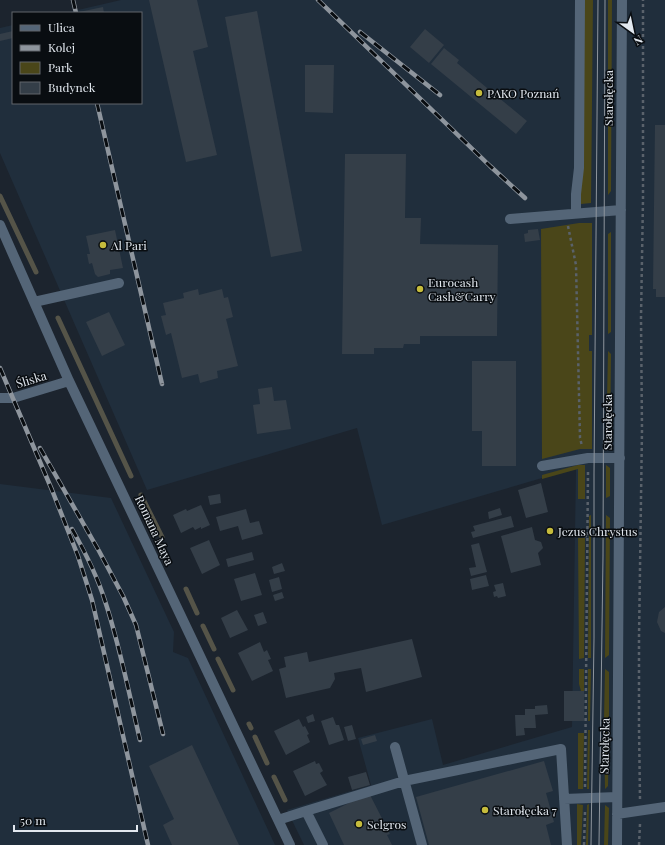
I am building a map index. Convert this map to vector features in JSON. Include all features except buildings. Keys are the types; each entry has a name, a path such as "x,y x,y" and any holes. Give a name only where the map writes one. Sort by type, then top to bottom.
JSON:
{"street":[{"path":"571,213 576,194 579,168 580,0"},
{"name":"Starołęcka","path":"617,845 622,0"},
{"path":"510,219 620,210"},
{"name":"Romana Maya","path":"0,225 69,381 290,845"},
{"path":"34,302 119,283"},
{"name":"Śliska","path":"0,398 13,398 69,381"},
{"path":"542,466 588,458 620,458"},
{"path":"395,747 422,845"},
{"path":"278,820 404,781 561,749 567,845"},
{"path":"564,799 617,797"},
{"path":"617,814 665,807"},
{"path":"306,811 323,845"}],"path":[{"path":"639,845 641,810 639,660 642,429 641,318 644,199 643,0"},
{"path":"571,213 571,241 576,265 580,438 581,445 588,458 584,845"},
{"path":"578,536 587,536"}],"shaded area":[{"path":"121,0 665,0 665,845 304,845 287,810 371,785 358,738 432,719 443,765 572,727 576,468 382,525 357,428 147,490 0,153 0,28 12,25 12,104 142,104 142,12 69,12"},
{"path":"0,484 111,498 174,632 173,652 188,658 275,845 0,845"}],"green space":[{"path":"584,0 593,0 591,203 581,204 579,195"},
{"path":"608,0 612,0 611,191 608,195"},
{"path":"579,223 592,223 592,335 589,335 589,351 592,351 592,449 580,449 542,459 541,229"},
{"path":"611,232 611,332 608,334 608,234"},
{"path":"608,351 611,354 610,446 606,449"},
{"path":"578,465 585,465 585,499 578,499 578,469 542,479 542,475"},
{"path":"606,465 610,468 610,496 606,498"},
{"path":"591,515 591,658 588,658 589,516"},
{"path":"606,515 610,518 609,655 605,658"},
{"path":"578,538 585,538 584,658 579,659"},
{"path":"579,669 584,669 584,691 581,691 579,684"},
{"path":"588,669 591,669 590,721 588,721"},
{"path":"605,669 609,672 609,717 604,720"},
{"path":"588,730 590,730 589,789 587,789"},
{"path":"604,730 609,733 608,786 605,789"},
{"path":"578,733 584,733 583,789 578,789"},
{"path":"577,804 583,805 581,845 577,845"},
{"path":"589,804 588,845 586,845 587,805"},
{"path":"605,805 609,808 608,845 604,845"}],"waterway":[{"path":"0,196 36,272"},
{"path":"58,318 131,476"},
{"path":"141,495 162,537"},
{"path":"186,589 197,613"},
{"path":"203,626 214,649"},
{"path":"218,659 233,690"},
{"path":"249,724 251,728"},
{"path":"255,737 267,763"},
{"path":"274,777 285,800"}],"tram line":[{"path":"591,845 594,638 598,0"},
{"path":"599,845 603,556 605,0"}],"railway":[{"path":"73,0 76,12"},
{"path":"318,0 525,198"},
{"path":"360,32 440,95"},
{"path":"97,104 162,384"},
{"path":"0,368 52,490 78,556 92,600 148,845"},
{"path":"40,448 99,551 123,596 136,625 163,734"},
{"path":"72,529 82,546 105,601 120,653 140,740"}],"place":[{"name":"PAKO Poznań","path":"479,93"},
{"name":"Al Pari","path":"103,245"},
{"name":"Eurocash Cash&Carry","path":"420,289"},
{"name":"Jezus Chrystus","path":"550,531"},
{"name":"Starołęcka 7","path":"485,810"},
{"name":"Selgros","path":"359,824"}]}
